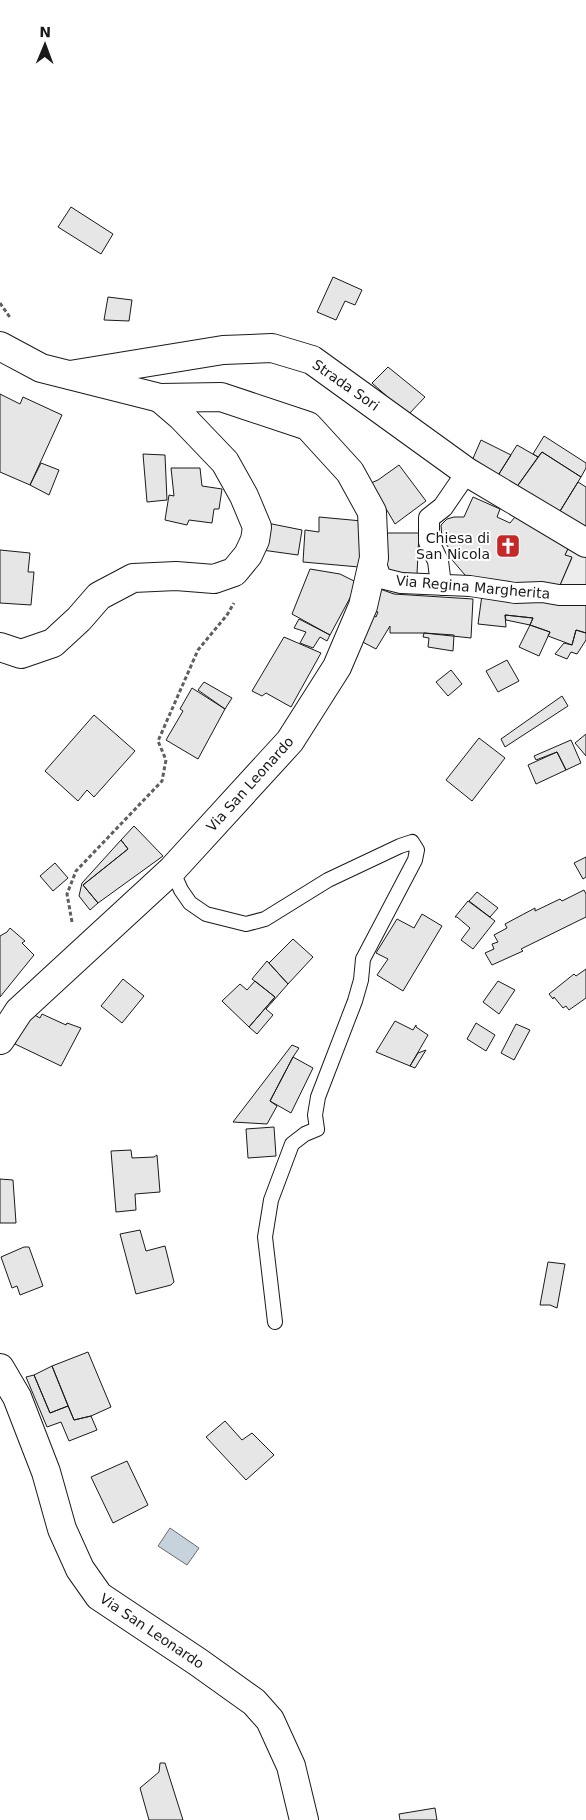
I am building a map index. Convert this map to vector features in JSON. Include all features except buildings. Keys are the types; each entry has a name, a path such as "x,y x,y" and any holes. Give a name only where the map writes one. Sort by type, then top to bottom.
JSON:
{"main road":[{"path":"0,346 42,368 160,398 181,416 225,462 244,496 257,527 255,540 248,555 234,572 214,579 176,576 133,578 99,596 79,619 53,643 21,654 0,647"},
{"name":"Strada Sori","path":"70,375 222,350 272,348 312,360 468,472 586,543"},
{"name":"Via San Leonardo","path":"0,1040 19,1011 172,870 290,742 336,667 363,606 374,558 372,512 350,472 308,426 221,396 160,398"},
{"name":"Via San Leonardo","path":"0,1368 17,1398 46,1472 62,1529 80,1569 99,1596 254,1702 270,1720 291,1766 304,1820"}],"street":[{"path":"441,585 438,561 429,542 430,518 443,507 468,472"},
{"name":"Via Regina Margherita","path":"374,558 381,578 401,583 480,587 514,593 542,592 586,596"}],"lane":[{"path":"172,870 181,890 190,902 206,914 246,924 265,920 328,880 400,846 412,842 418,850 415,860 364,959 355,1001 318,1097 315,1115 317,1129 305,1134 292,1144 272,1200 265,1238 275,1322"}],"path":[{"path":"77,958 67,894 76,871 162,781 166,760 158,741 198,650 227,615 242,589 234,572"}],"shaded area":[{"path":"586,534 586,605 557,592 572,558 565,555 572,540"},
{"path":"170,1528 199,1548 187,1565 158,1546"}],"place":[{"name":"Chiesa di San Nicola","path":"508,546"}]}
